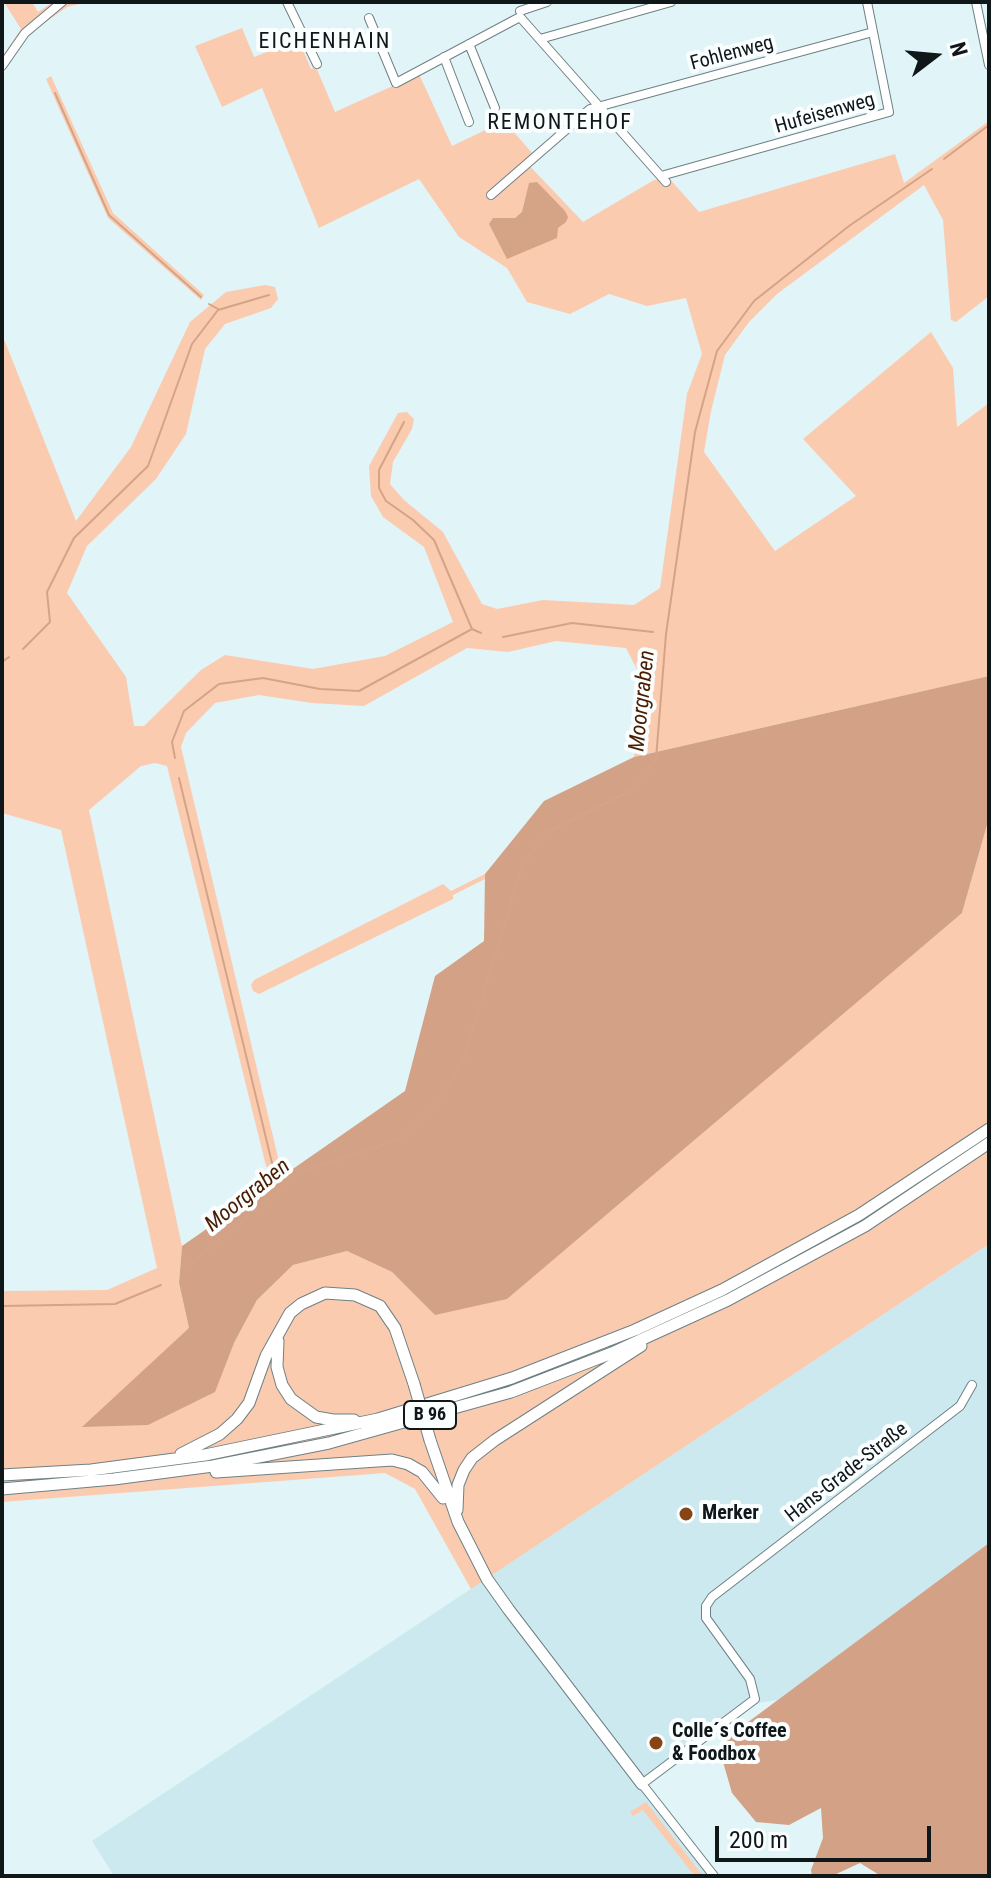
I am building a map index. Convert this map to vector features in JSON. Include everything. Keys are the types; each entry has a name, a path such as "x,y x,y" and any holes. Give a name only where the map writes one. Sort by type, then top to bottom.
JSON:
{"highway":[{"name":"B 96","path":"2,1475 91,1470 205,1455 378,1419 537,1369 635,1330 722,1290 859,1215 989,1129"},
{"name":"B 96","path":"2,1489 184,1470 329,1443 511,1392 668,1329 728,1300 865,1226 989,1143"},
{"path":"166,1460 201,1446 237,1419 256,1388 266,1356 290,1313 325,1293 342,1293 368,1299 380,1306 395,1328 458,1522"},
{"path":"281,1326 276,1351 277,1367 282,1385 291,1399 316,1417 333,1420 378,1419"},
{"path":"458,1522 458,1485 472,1458 668,1329"},
{"path":"184,1470 215,1472 392,1460 408,1464 430,1478 458,1522 487,1579 642,1784"}],"street":[{"path":"2,66 25,33 62,2"},
{"path":"287,2 317,64"},
{"path":"369,18 396,83 469,44 520,10 547,2"},
{"path":"540,39 671,2"},
{"name":"Hufeisenweg","path":"599,106 664,179 889,112 867,2"},
{"path":"989,4 976,4 989,65"},
{"path":"491,195 590,109 599,106 540,39 520,10"},
{"name":"Fohlenweg","path":"599,106 873,32"},
{"path":"469,44 495,108"},
{"path":"444,57 469,122"},
{"name":"Hans-Grade-Straße","path":"642,1784 755,1699 750,1679 706,1618 706,1606 712,1597 960,1406 972,1385"},
{"path":"642,1784 714,1876"}],"shaded area":[{"path":"4,2 32,2 38,12 53,2 87,2 67,7 30,33 2,74 2,57 21,29"},
{"path":"242,28 254,57 299,40 311,69 316,67 335,112 419,74 452,146 504,121 533,154 525,161 583,222 654,180 669,178 699,212 895,154 904,183 989,121 989,296 956,322 951,320 943,220 924,185 777,294 749,322 725,355 704,452 775,551 856,496 803,439 931,332 953,368 957,427 989,403 989,676 634,757 645,685 626,648 556,641 508,652 467,648 364,706 312,703 259,695 215,703 186,733 181,747 280,1166 272,1172 266,1166 167,766 155,763 141,766 89,810 182,1246 179,1283 189,1328 234,1343 257,1300 293,1265 347,1251 392,1272 435,1314 962,913 989,818 989,1244 471,1589 415,1489 385,1473 2,1502 2,1291 107,1290 157,1268 61,830 2,813 2,334 76,521 131,447 190,322 226,292 265,285 275,287 278,299 271,308 225,324 205,349 186,434 156,479 87,546 67,593 126,677 134,726 144,726 201,670 225,655 313,669 385,656 453,622 424,547 383,517 371,496 369,466 398,413 407,412 414,419 412,429 393,462 390,484 404,500 443,532 482,604 497,609 543,600 634,605 660,588 687,394 702,354 686,298 647,306 609,294 570,314 527,302 507,268 459,237 419,179 319,228 262,88 222,107 195,46"},
{"path":"51,76 113,213 204,295 201,300 108,218 46,79"},
{"path":"537,182 568,217 558,228 557,238 507,259 489,224 493,218 515,218 522,212 529,183"},
{"path":"989,676 989,818 962,913 507,1299 435,1315 392,1272 347,1251 293,1265 257,1300 234,1343 215,1392 148,1425 82,1427 189,1328 179,1283 182,1246 405,1091 435,976 484,941 485,874 544,801 634,757"},
{"path":"485,874 485,879 453,895 453,899 259,994 253,991 251,985 254,980 443,884 451,891"},
{"path":"989,1244 989,1543 778,1700 758,1703 643,1783 714,1876 114,1876 92,1841"},
{"path":"989,1543 989,1876 881,1876 860,1863 832,1876 812,1876 811,1870 823,1838 821,1808 789,1825 756,1822 732,1793 721,1755 728,1737"},
{"path":"646,1802 703,1876 696,1876 689,1869 643,1810 633,1816 630,1812"}],"waterway":[{"path":"55,93 109,215 201,297"},
{"name":"Moorgraben","path":"944,159 989,125"},
{"name":"Moorgraben","path":"189,1265 300,1172 403,1136 429,1114 448,1087 464,1057 523,864 547,832 630,791 656,759 666,634 695,432 717,351 754,301 849,226 932,169"},
{"path":"23,649 50,622 47,592 74,538 148,466 192,344 218,310 269,295"},
{"path":"209,304 218,309"},
{"path":"404,422 379,470 379,488 386,501 434,540 472,629"},
{"path":"503,637 572,623 653,632"},
{"path":"175,758 172,742 184,711 219,684 263,678 320,689 359,691 472,629 481,633"},
{"path":"2,662 9,657"},
{"path":"179,778 272,1163"},
{"name":"Moorgraben","path":"2,1306 115,1304 161,1285"}],"place":[{"name":"Merker","path":"686,1514"},
{"name":"Colle´s Coffee & Foodbox","path":"656,1743"}],"district":[{"name":"EICHENHAIN","path":"325,42"},
{"name":"REMONTEHOF","path":"560,123"}]}
